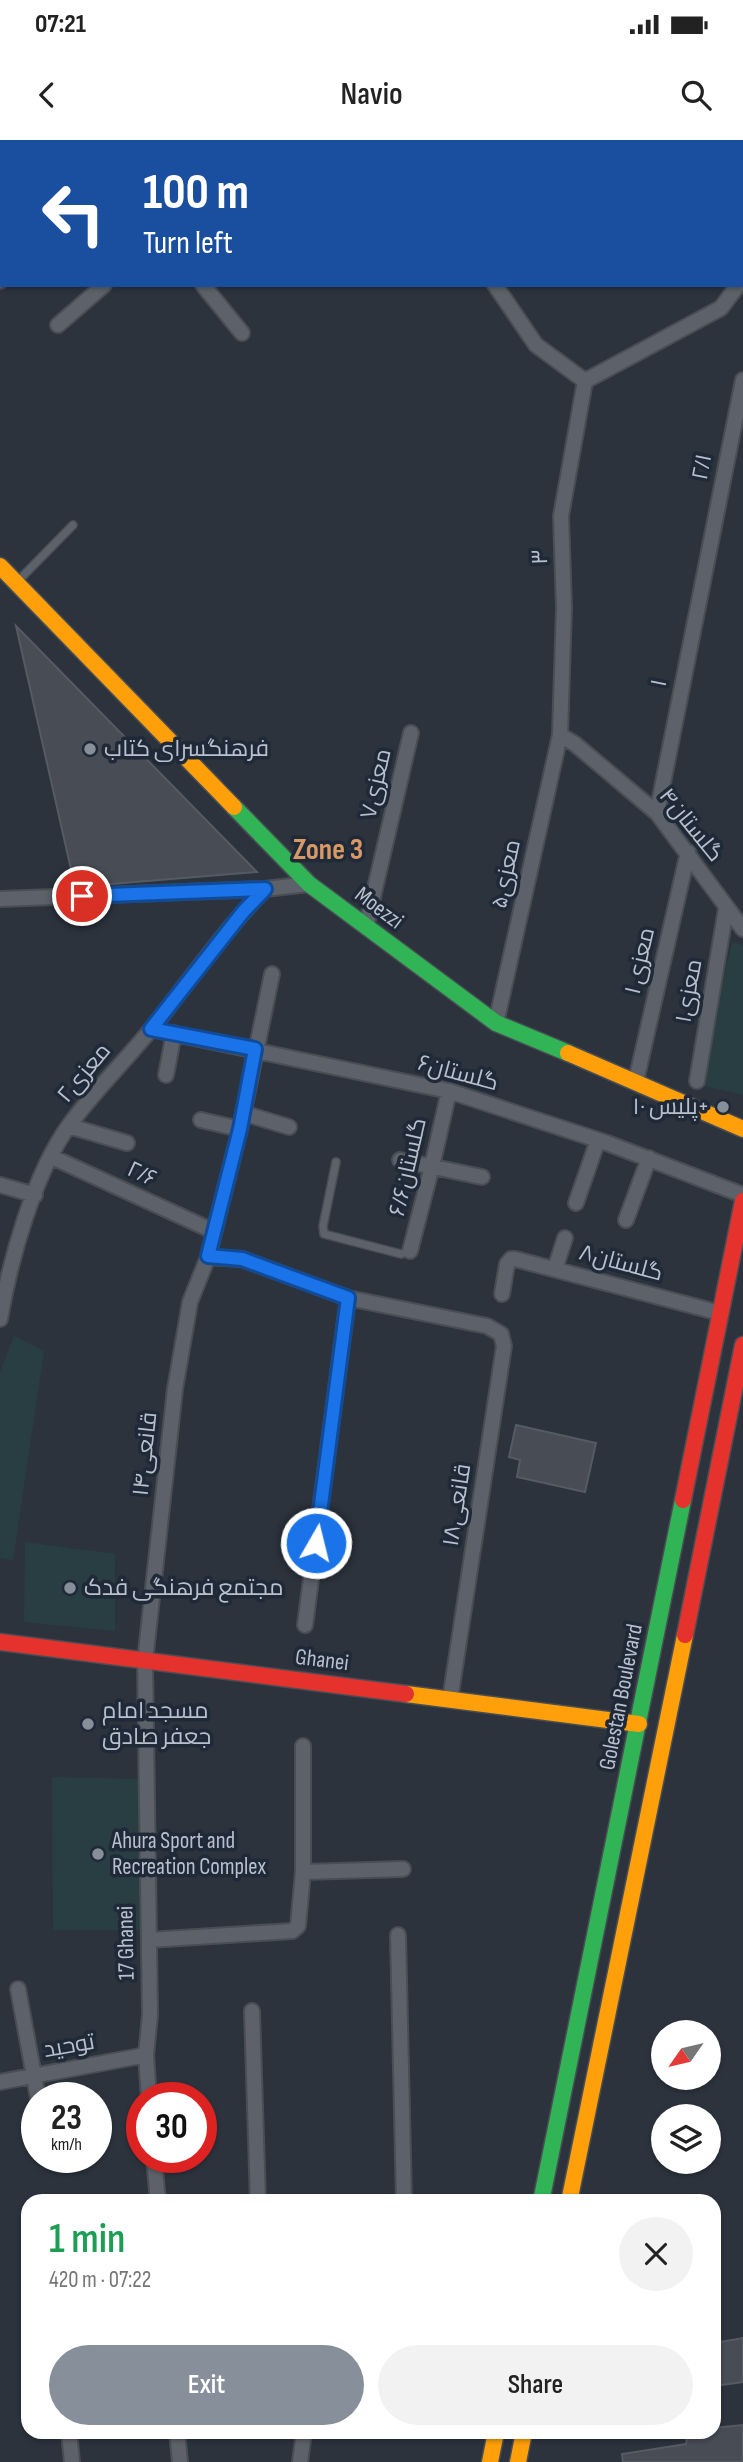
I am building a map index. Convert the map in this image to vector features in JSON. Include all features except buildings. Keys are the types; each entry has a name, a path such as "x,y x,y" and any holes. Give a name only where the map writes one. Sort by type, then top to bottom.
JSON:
{"main road":[{"name":"Moezzi","path":"0,566 309,884 496,1023 743,1129"},
{"name":"Golestan Boulevard","path":"543,2194 743,1201"},
{"path":"571,2194 736,1417 743,1345"},
{"name":"Ghanei","path":"0,1642 639,1724"},
{"path":"581,2006 610,2010"},
{"path":"490,2462 495,2439"},
{"path":"518,2462 523,2439"}],"street":[{"path":"58,325 102,287"},
{"path":"205,287 242,333"},
{"path":"496,287 536,345 585,381 721,307 736,287"},
{"name":"۲/۱","path":"706,563 743,380"},
{"name":"۳","path":"559,735 564,608 561,516 585,381"},
{"name":"۱","path":"657,813 706,563"},
{"name":"۷معزی","path":"366,927 411,733"},
{"name":"گلستان۴","path":"559,735 575,744 657,813 743,929"},
{"name":"۵معزی","path":"496,1023 559,735"},
{"name":"معزی ۱","path":"636,1081 688,852"},
{"path":"0,899 265,889 309,884"},
{"name":"۲معزی","path":"0,1319 4,1272 35,1195 69,1126 151,1029 243,912 265,889"},
{"name":"۱معزی","path":"697,1081 726,909"},
{"name":"۱۴قانعی","path":"145,1661 175,1389 190,1301 208,1256 240,1129 272,974"},
{"name":"گلستان۶","path":"151,1029 449,1091 649,1158 743,1195"},
{"path":"166,1075 174,1033"},
{"name":"۶/۶گلستان","path":"410,1251 449,1091"},
{"path":"243,1113 289,1127"},
{"path":"201,1120 240,1129"},
{"path":"69,1126 127,1143"},
{"path":"576,1203 598,1140"},
{"name":"۲/۶","path":"52,1157 214,1231"},
{"path":"626,1220 649,1158"},
{"path":"400,1160 482,1177"},
{"path":"0,1185 35,1195"},
{"path":"555,1269 565,1238"},
{"path":"208,1256 242,1259 348,1298 305,1625"},
{"name":"گلستان۸","path":"502,1294 510,1259 720,1313"},
{"name":"۱۸قانعی","path":"348,1298 487,1325 501,1334 504,1346 450,1700"},
{"name":"17 Ghanei","path":"145,1661 150,2015 146,2055 148,2082"},
{"path":"149,1940 292,1931 298,1926 303,1872 303,1746"},
{"path":"303,1872 403,1869"},
{"path":"398,1935 404,2194"},
{"path":"18,1989 36,2082"},
{"path":"251,2011 258,2194"},
{"name":"توحید","path":"0,2082 146,2055"},
{"path":"155,2173 157,2194"},
{"path":"70,2439 72,2462"},
{"path":"178,2439 180,2462"},
{"path":"300,2462 303,2439"}],"lane":[{"path":"16,583 73,525"},
{"path":"336,1162 323,1226 324,1234 401,1254 410,1251"}],"green space":[{"path":"732,942 743,945 743,1095 700,1085"},
{"path":"14,1336 44,1351 13,1560 0,1558 0,1372"},
{"name":"مجتمع فرهنگی فدک","path":"25,1542 115,1554 115,1631 24,1622"},
{"name":"Ahura Sport and Recreation Complex","path":"52,1777 142,1779 146,1930 53,1930"}],"traffic: fast":[{"path":"234,807 309,884 496,1023 568,1053"},
{"path":"543,2194 683,1500"}],"traffic: slow":[{"path":"0,566 234,807"},
{"path":"568,1053 743,1129"},
{"path":"571,2194 685,1635"},
{"path":"406,1694 639,1724"},
{"path":"490,2462 495,2439"},
{"path":"518,2462 523,2439"}],"traffic: jam":[{"path":"683,1500 743,1201"},
{"path":"685,1635 743,1345"},
{"path":"0,1642 406,1694"}],"place":[{"name":"فرهنگسرای کتاب","path":"90,749"},
{"name":"پلیس ۱۰+","path":"723,1107"},
{"name":"مجتمع فرهنگی فدک","path":"70,1588"},
{"name":"مسجد امام جعفر صادق","path":"88,1724"},
{"name":"Ahura Sport and Recreation Complex","path":"98,1854"}],"district":[{"name":"Zone 3","path":"328,850"}],"route":[{"path":"82,896 265,889 243,912 151,1029 255,1049 240,1129 208,1256 242,1259 348,1298 316,1543"}]}
